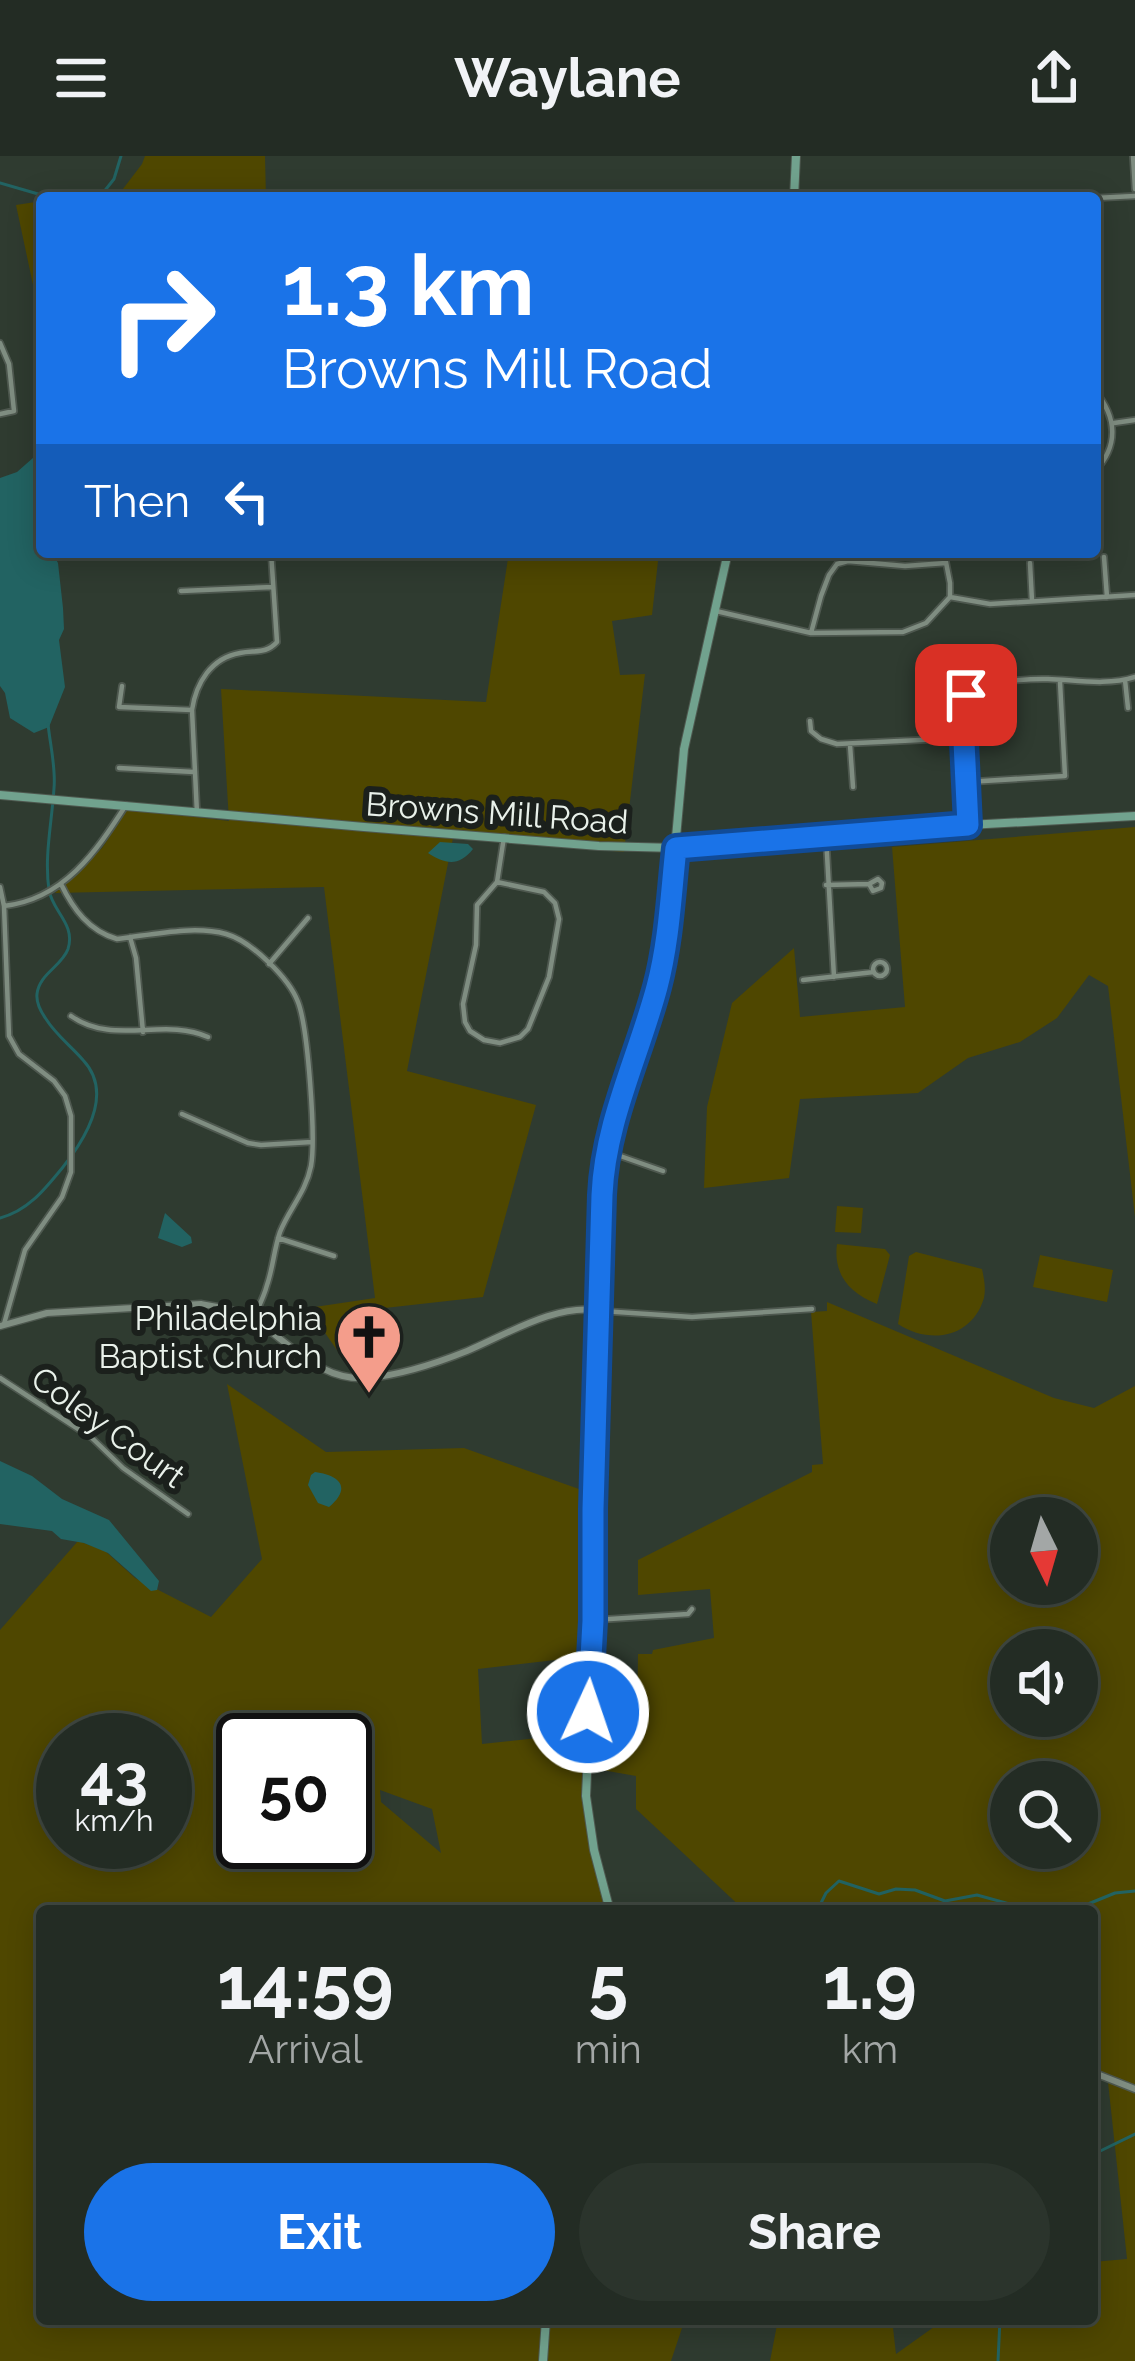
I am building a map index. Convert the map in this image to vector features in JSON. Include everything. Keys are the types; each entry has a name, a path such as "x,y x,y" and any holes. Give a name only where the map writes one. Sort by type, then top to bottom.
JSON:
{"main road":[{"path":"794,192 796,156"},
{"path":"608,1905 586,1796 606,1151 658,983 684,749 727,558"},
{"name":"Browns Mill Road","path":"0,795 676,848 1135,816"},
{"path":"544,2361 546,2325"}],"street":[{"path":"1101,198 1135,193 1132,156"},
{"path":"0,343 9,364 14,411 0,414"},
{"path":"1101,398 1114,423 1112,444 1101,465"},
{"path":"1114,423 1135,420"},
{"path":"1104,557 1107,597"},
{"path":"197,814 192,710 199,684 218,661 275,647 272,558"},
{"path":"945,558 950,597"},
{"path":"811,634 821,596 837,564 946,563"},
{"path":"1030,563 1032,601"},
{"path":"181,591 273,587"},
{"path":"950,597 983,604 1135,595"},
{"path":"716,611 811,634 868,634 914,628 950,597"},
{"path":"968,825 960,706 975,686 1135,677"},
{"path":"1125,680 1128,708"},
{"path":"967,782 1065,776 1060,682"},
{"path":"122,686 119,707 192,710"},
{"path":"810,721 811,731 832,744 962,738"},
{"path":"850,743 853,787"},
{"path":"119,768 194,772"},
{"path":"4,906 35,900 84,866 126,805"},
{"path":"497,882 537,889 558,902 559,919 554,955 528,1029 514,1040 500,1042 484,1040 470,1031 463,1004 476,945 477,905 497,882 504,837"},
{"path":"826,837 833,976"},
{"path":"61,884 96,931 117,939 220,933 242,941 289,985 301,1013 312,1142 307,1183 278,1238 267,1286 253,1319"},
{"path":"826,885 869,884"},
{"path":"0,887 9,1036 24,1059 62,1090 71,1123 68,1185 25,1250 2,1325"},
{"path":"269,964 308,918"},
{"path":"130,938 142,1032"},
{"path":"802,980 874,972"},
{"path":"71,1016 98,1029 179,1029 208,1037"},
{"path":"182,1114 248,1143 312,1142"},
{"path":"606,1151 663,1172"},
{"path":"278,1238 334,1256"},
{"path":"2,1325 47,1313 220,1306 253,1319 320,1368 358,1378 388,1375 461,1353 572,1310 692,1317 812,1309"},
{"name":"Coley Court","path":"0,1378 92,1438 123,1468 188,1514"},
{"path":"593,1621 688,1614 692,1609"},
{"path":"1098,2074 1135,2089"}],"shaded area":[{"path":"145,156 265,156 266,192 121,192"},
{"path":"36,202 36,299 16,205"},
{"path":"508,558 658,558 652,615 612,621 620,675 645,674 624,852 453,838 407,1071 536,1105 483,1297 376,1309 389,1370 354,1375 308,1308 375,1298 324,887 55,893 102,848 128,809 229,821 221,689 486,702"},
{"path":"1135,827 1135,1217 1108,986 1089,975 1057,1018 1020,1042 968,1058 918,1093 800,1099 789,1178 704,1188 707,1107 732,1003 794,948 800,1017 905,1007 892,847"},
{"path":"837,1206 863,1208 861,1233 835,1232"},
{"path":"837,1244 885,1249 890,1255 877,1304 845,1281"},
{"path":"916,1252 982,1269 984,1298 970,1322 960,1329 936,1336 898,1324 909,1256"},
{"path":"1040,1255 1113,1270 1107,1302 1033,1287"},
{"path":"827,1302 1054,1398 1094,1408 1135,1386 1135,2361 770,2361 777,2325 893,2325 896,2354 937,2325 1098,2325 1098,2261 1127,2259 1108,2082 1115,2085 1114,2077 1098,2070 1098,1905 739,1905 636,1809 636,1776 602,1770 595,1736 637,1726 638,1654 714,1638 710,1589 638,1595 638,1560 812,1472 812,1465 823,1464 811,1312 827,1311"},
{"path":"227,1384 326,1452 464,1448 593,1494 589,1656 478,1669 482,1744 583,1733 593,1844 609,1905 36,1905 36,2325 683,2325 671,2361 0,2361 0,1630 78,1541 104,1550 135,1578 211,1617 262,1559","holes":["380,1790 432,1809 441,1853 381,1802"]}],"water":[{"path":"36,455 36,558 55,558 58,563 63,608 59,640 65,687 49,727 34,733 10,718 0,686 0,478 17,472"},
{"path":"440,842 468,844 473,849 462,859 446,861 428,853"},
{"path":"165,1213 192,1243 182,1247 158,1238"},
{"path":"0,1461 32,1476 62,1499 109,1520 159,1581 157,1590 151,1591 108,1553 61,1539 52,1531 0,1524"},
{"path":"315,1472 340,1484 340,1494 329,1507 318,1503 308,1485"}],"waterway":[{"path":"104,192 114,179 121,156"},
{"path":"0,183 36,193"},
{"path":"0,1218 43,1191 88,1129 96,1101 92,1073 50,1025 37,1001 42,981 65,955 70,940 51,898 48,877 54,780 48,724"},
{"path":"820,1905 839,1881 879,1894 915,1890 945,1901 977,1895 1013,1905"},
{"path":"1086,1905 1135,1891"},
{"path":"1098,2152 1135,2134"},
{"path":"998,2361 1000,2325"}],"place":[{"name":"Philadelphia Baptist Church","path":"369,1396"}],"route":[{"path":"588,1712 606,1151 658,983 676,848 968,825 959,713 966,695"}]}
